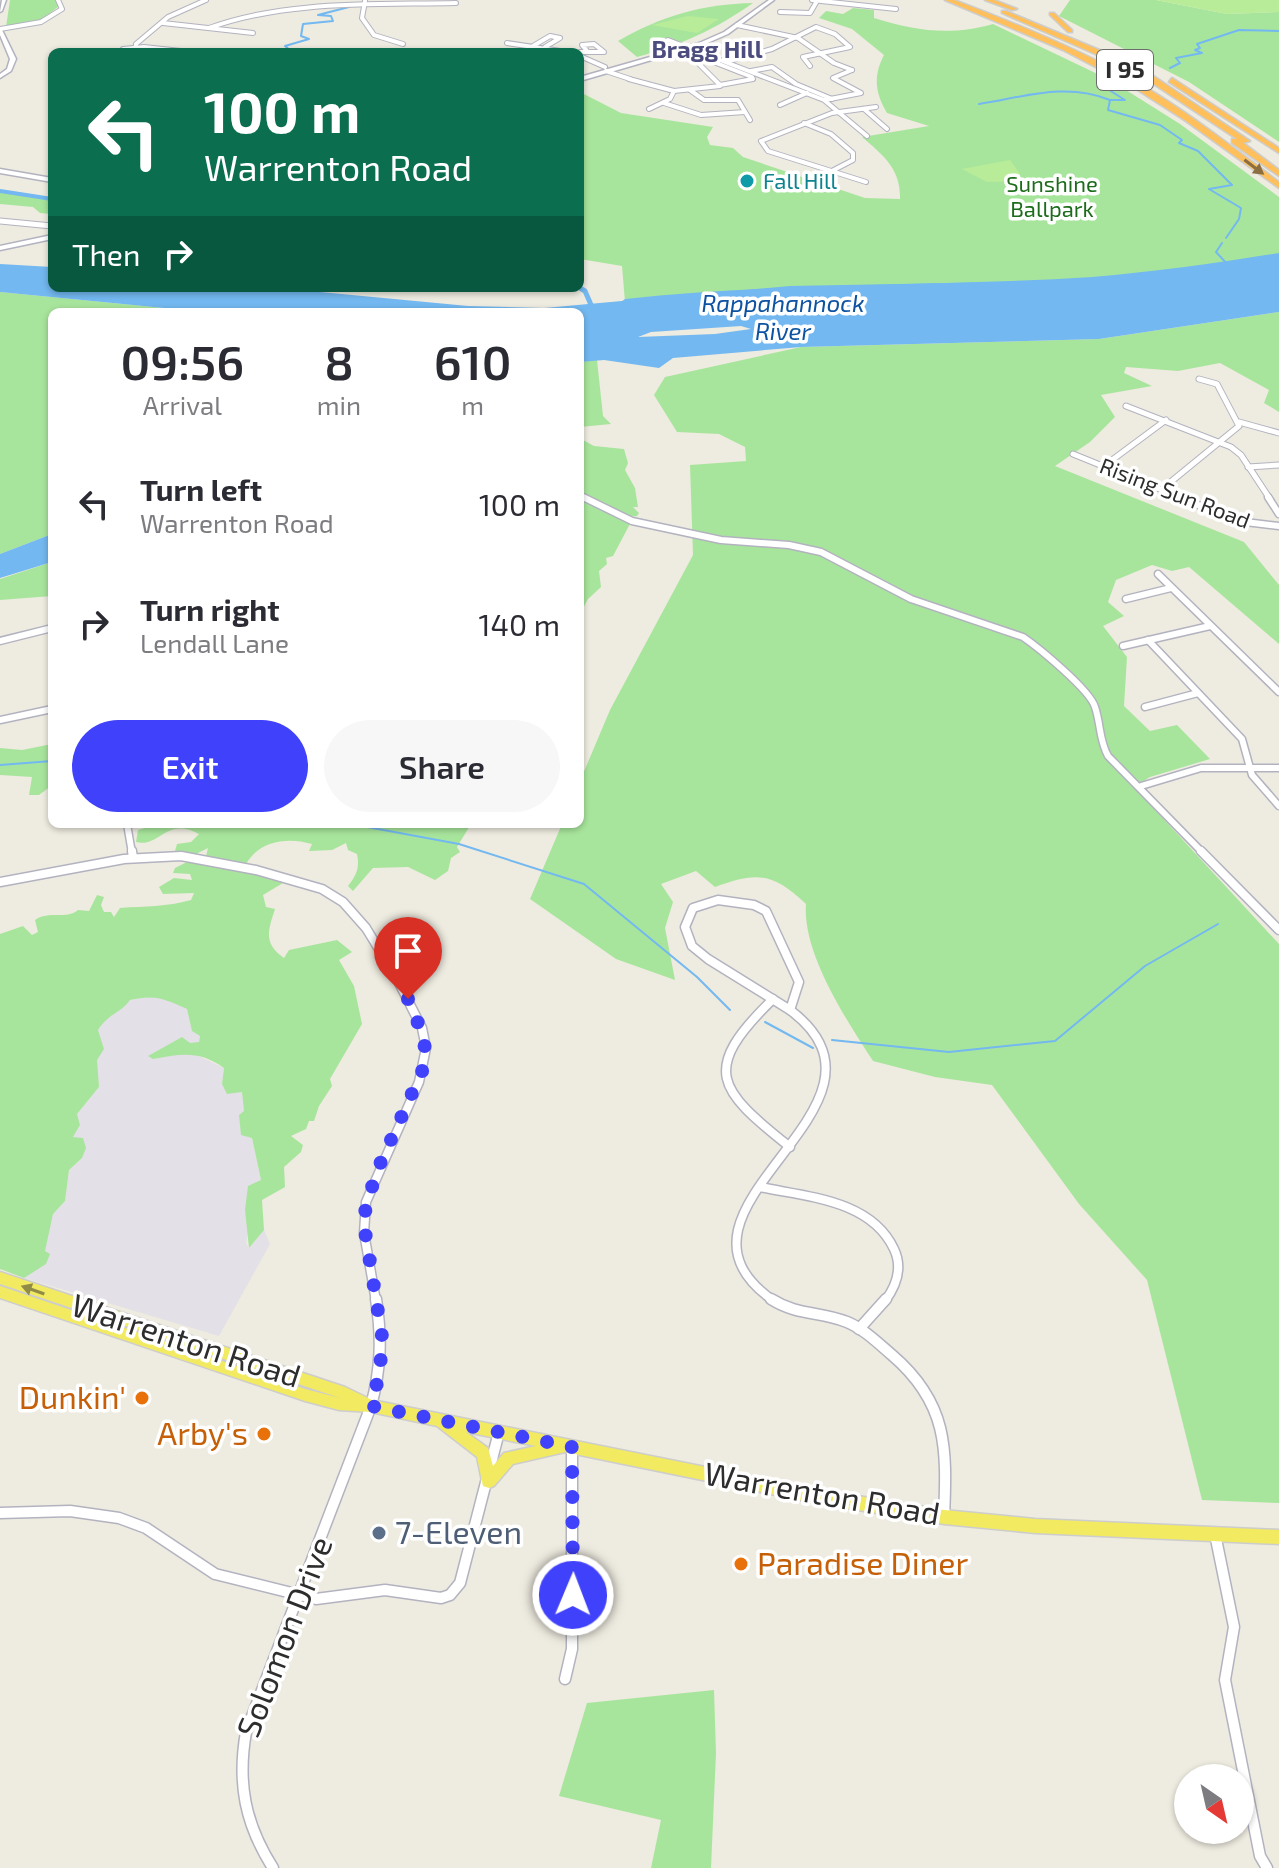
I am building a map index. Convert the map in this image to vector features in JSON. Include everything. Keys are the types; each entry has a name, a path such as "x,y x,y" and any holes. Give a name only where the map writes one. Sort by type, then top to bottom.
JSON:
{"highway":[{"path":"937,0 1019,28"},
{"name":"I 95","path":"950,0 1019,28 1132,83 1196,123 1279,186"},
{"name":"I 95","path":"950,0 1044,33 1131,73 1213,125 1279,174"},
{"name":"I 95","path":"972,0 1137,69 1279,165"},
{"name":"I 95","path":"988,0 1070,31 1192,92 1279,151"},
{"path":"1052,14 1070,31"}],"main road":[{"path":"0,11 4,0"},
{"path":"584,76 689,47 764,0"},
{"path":"584,75 689,47 737,25 772,0"},
{"path":"0,30 13,59 10,69 0,76"},
{"path":"0,170 48,177"},
{"path":"0,248 48,238"},
{"name":"Warrenton Road","path":"0,1278 345,1393 371,1406"},
{"name":"Warrenton Road","path":"0,1292 339,1404 371,1406 830,1499 944,1517 1279,1537"},
{"path":"438,1420 483,1453 489,1481"},
{"path":"489,1481 509,1458 571,1446"}],"street":[{"path":"0,30 54,16 62,9 58,0"},
{"path":"137,48 183,8 203,0"},
{"path":"780,12 810,13 815,0 896,9"},
{"path":"209,28 235,14 264,7 365,1 456,3"},
{"path":"365,1 362,18 371,32 403,44"},
{"path":"163,23 253,33"},
{"path":"737,25 798,38 852,70 833,78 861,93 824,100"},
{"path":"727,61 798,38 818,28 835,34 851,48 819,52 802,58 810,66"},
{"path":"507,43 531,47 544,48 560,38 550,36 531,47"},
{"path":"668,40 824,100 867,136"},
{"path":"594,44 604,52 594,54 587,51 582,45 594,44"},
{"path":"584,58 622,76 674,91 690,90 722,85 753,79 706,59 698,61 722,85"},
{"path":"584,59 595,67 594,71"},
{"path":"751,71 772,67 792,82 832,99"},
{"path":"616,68 622,76"},
{"path":"690,90 704,100 738,100 750,120"},
{"path":"649,109 664,103 674,91"},
{"path":"780,105 807,93"},
{"path":"664,103 701,115 745,112"},
{"path":"866,182 768,151 760,144 765,137 804,123 839,112 876,107"},
{"path":"864,109 887,129"},
{"path":"804,123 831,134 853,153 853,160 830,172"},
{"path":"0,221 48,226"},
{"path":"1199,379 1217,384 1239,422 1279,433"},
{"path":"1126,406 1222,443 1241,455 1279,514"},
{"path":"1104,466 1166,420"},
{"path":"1162,489 1222,443 1239,426 1239,422"},
{"name":"Rising Sun Road","path":"1073,454 1237,521 1279,526"},
{"path":"1248,467 1279,465"},
{"path":"584,498 620,517 655,526 721,540 789,545 821,552 927,606 1023,637 1038,647 1095,704 1105,751 1279,930"},
{"path":"1158,574 1279,692"},
{"path":"1126,599 1171,588"},
{"path":"1123,646 1210,626"},
{"path":"0,641 48,629"},
{"path":"1148,640 1242,739 1260,788 1279,806"},
{"path":"1145,707 1198,693"},
{"path":"0,720 48,710"},
{"path":"1141,786 1191,770 1251,766 1279,768"},
{"path":"128,828 133,858"},
{"name":"Solomon Drive","path":"0,882 133,858 167,855 210,860 309,884 334,896 366,928 422,1028 426,1048 423,1072 376,1173 363,1219 382,1336 380,1372 371,1406 246,1732 241,1754 246,1821 273,1868"},
{"path":"790,1010 799,990 792,965 770,915 760,908 718,900 697,905 687,918 686,934 698,952 790,1010 820,1041 827,1068 816,1111 744,1206 735,1227 736,1249 746,1273 763,1292 788,1309 839,1319 859,1329 908,1366 936,1405 947,1448 944,1517"},
{"path":"773,999 729,1043 723,1071 735,1101 790,1147"},
{"path":"760,1187 847,1206 884,1231 898,1259 897,1281 859,1329"},
{"path":"0,1513 70,1511 119,1518 146,1528 197,1565 215,1574 299,1594 334,1598 385,1590 433,1598 450,1595 460,1583 489,1481 499,1432"},
{"path":"565,1679 572,1649 571,1446"},
{"path":"1215,1534 1234,1627 1225,1680 1260,1856 1267,1868"}],"shaded area":[{"path":"159,995 187,1009 192,1031 200,1035 199,1042 153,1059 190,1052 224,1068 222,1084 242,1092 261,1180 245,1210 249,1227 246,1243 249,1248 264,1230 270,1244 219,1336 24,1278 38,1267 53,1213 65,1201 69,1170 82,1158 73,1137 80,1125 77,1114 99,1087 96,1060 104,1049 97,1031 108,1015 130,1000"}],"green space":[{"path":"10,0 56,0 59,6 40,21 6,27"},
{"path":"1070,0 1156,0 1227,14 1279,12 1279,142 1189,82 1059,16"},
{"path":"1156,0 1279,0 1279,12 1227,14"},
{"path":"753,3 698,35 637,57 618,41 683,13"},
{"name":"Sunshine Ballpark","path":"853,8 874,10 874,18 919,29 948,31 993,24 1110,80 1180,124 1279,197 1279,256 1089,280 788,289 625,302 622,266 584,260 584,94 621,113 713,127 707,137 710,145 733,148 743,157 865,198 900,199 894,171 862,137 929,126 887,113 877,84 884,55 852,29 819,18 826,11 843,14"},
{"path":"688,16 719,19 697,33 652,25"},
{"path":"1010,160 1020,174 1018,181 987,182 962,169"},
{"path":"0,190 48,197 48,214 40,213 33,207 0,204"},
{"path":"0,292 164,308 48,308 48,536 0,554"},
{"path":"1279,312 1279,412 1264,403 1269,390 1220,363 1178,371 1126,367 1124,373 1152,386 1101,395 1115,417 1090,442 1055,466 1244,542 1279,585 1279,644 1189,567 1172,571 1152,565 1116,580 1108,602 1124,616 1103,626 1127,657 1124,706 1150,731 1177,725 1210,759 1150,777 1134,787 1279,944 1279,1503 1202,1500 1147,1280 1079,1204 992,1085 935,1077 873,1061 828,986 811,944 806,904 794,894 774,881 754,877 715,887 696,871 661,884 673,902 665,928 675,980 616,959 530,899 560,828 584,828 584,772 610,710 693,555 690,465 746,461 745,447 719,434 677,432 654,395 665,377 801,347 1099,339"},
{"path":"597,360 603,416 611,424 584,427 584,362"},
{"path":"584,441 594,446 624,449 628,463 625,470 635,488 638,507 633,507 639,513 629,517 584,497"},
{"path":"584,498 631,522 613,556 606,558 607,564 599,571 601,587 584,606"},
{"path":"48,563 48,596 0,600 0,579"},
{"path":"48,745 48,788 39,795 29,795 32,777 0,775 0,748 22,750"},
{"path":"179,828 144,843 136,842 138,830"},
{"path":"179,828 469,828 457,847 460,852 451,858 448,871 435,880 408,867 373,868 353,891 348,886 357,872 358,859 357,854 348,850 346,843 332,850 309,851 312,844 275,842 259,850 246,864 206,856 208,848 194,855 175,851 177,844 191,842 199,834"},
{"path":"189,861 280,880 283,883 263,895 266,907 275,909 269,930 270,942 284,958 289,950 337,940 352,952 339,960 354,986 362,1024 330,1079 332,1086 319,1106 314,1121 309,1121 306,1129 291,1136 303,1145 301,1152 284,1167 285,1187 262,1200 264,1230 249,1248 245,1210 248,1186 261,1180 252,1138 241,1135 239,1115 244,1111 242,1092 227,1094 222,1084 224,1068 206,1058 181,1055 153,1059 148,1056 182,1037 190,1043 199,1042 200,1036 192,1031 187,1009 160,998 130,1000 98,1030 104,1049 97,1060 99,1087 77,1114 80,1125 73,1137 83,1138 86,1148 82,1158 69,1170 65,1201 53,1214 45,1251 50,1254 46,1264 24,1278 0,1269 0,934 23,926 32,935 38,932 35,920 78,910 89,911 97,895 104,897 101,905 104,912 111,912 114,917 120,908 191,900 194,893 163,894 159,887 174,878 192,880 190,874 173,873 175,868"},
{"path":"714,1690 716,1753 711,1868 651,1868 661,1820 559,1796 587,1703"}],"water":[{"name":"Rappahannock River","path":"1279,256 1279,312 1099,339 801,347 673,358 659,368 604,360 584,362 584,308 544,308 790,286 1064,281 1156,274","holes":["741,326 751,329 715,334 638,337 651,332"]},
{"name":"Rappahannock River","path":"0,264 48,267 48,292 320,292 468,306 544,308 164,308 0,292"},
{"path":"48,536 48,563 0,578 0,554"}],"waterway":[{"path":"288,48 285,46 309,39 301,36 303,24 333,21 331,16 318,15 349,7"},
{"path":"1170,68 1180,63 1176,58 1202,53 1195,50 1200,48 1197,44 1239,30 1279,31"},
{"path":"1098,83 1125,100 1110,100"},
{"path":"979,104 1061,92 1077,92 1110,100"},
{"path":"1110,100 1108,110 1160,125 1182,140 1179,143 1198,151 1232,185 1209,189 1241,208 1239,219 1226,238"},
{"path":"0,191 48,198"},
{"path":"1222,243 1216,252 1229,266"},
{"path":"625,302 788,289 1089,280 1279,256"},
{"path":"584,290 595,314"},
{"path":"0,765 48,761"},
{"path":"373,828 459,844 584,884 697,977 730,1010"},
{"path":"832,1040 949,1052 1055,1041 1145,966 1218,924"},
{"path":"765,1022 813,1048"}],"place":[{"name":"Fall Hill","path":"747,181"},
{"name":"Dunkin'","path":"142,1398"},
{"name":"Arby's","path":"264,1434"},
{"name":"7-Eleven","path":"379,1533"},
{"name":"Paradise Diner","path":"741,1564"}],"district":[{"name":"Bragg Hill","path":"707,50"}],"route":[{"path":"408,999 422,1028 426,1058 419,1082 376,1173 363,1219 382,1336 380,1372 371,1406 572,1447 573,1595"}]}
